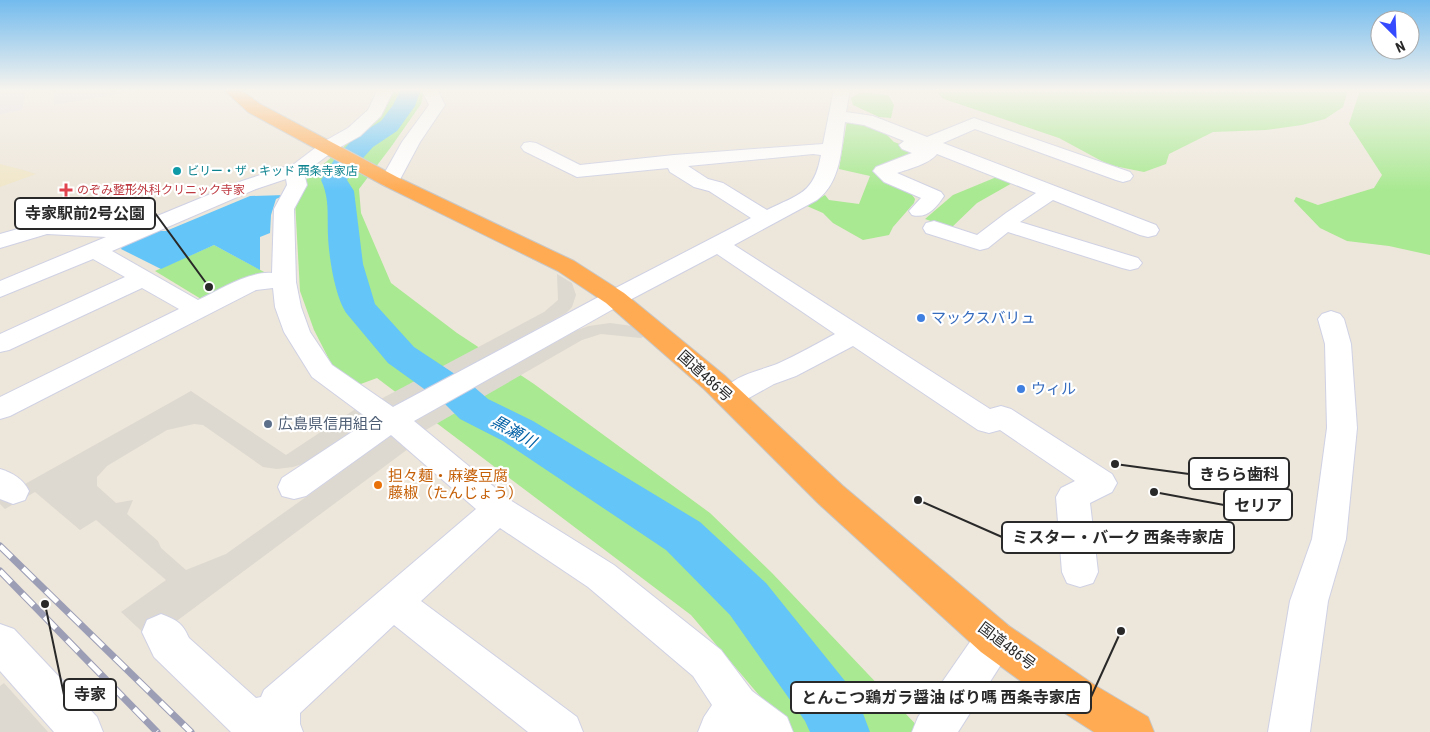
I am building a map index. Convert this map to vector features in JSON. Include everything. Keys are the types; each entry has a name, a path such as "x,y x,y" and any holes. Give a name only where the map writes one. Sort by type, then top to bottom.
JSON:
{"highway":[{"name":"国道486号","path":"283,123 382,177 566,266 615,298 714,382 831,495 995,639 1081,700 1133,732"}],"street":[{"path":"0,290 248,185 294,171 331,148 363,123"},
{"path":"382,177 424,123"},
{"path":"294,487 366,436 398,417 615,298 799,203 819,189 828,170 836,123"},
{"path":"874,123 1148,230"},
{"path":"927,144 974,123"},
{"path":"974,123 1123,176"},
{"path":"888,129 895,139 928,153 883,171 892,178 934,196 920,211"},
{"path":"530,147 577,171 813,149 831,150"},
{"path":"674,161 678,168 686,174 701,183 716,187 766,219"},
{"path":"294,171 297,184 284,209 284,282 288,307 297,332 322,371 398,417 411,434 498,509 600,576 706,663 728,718 772,732"},
{"path":"934,228 980,243 1052,192"},
{"path":"1006,224 1130,262"},
{"path":"0,241 37,228 55,226 135,232"},
{"path":"718,244 989,423 1001,416 1101,483 1073,497 1080,572"},
{"path":"94,250 198,310"},
{"path":"0,344 143,278"},
{"path":"0,409 254,283 274,280 284,282"},
{"path":"1288,732 1310,601 1329,539 1342,428 1338,344 1331,319"},
{"path":"737,392 764,378 786,370 855,334"},
{"path":"161,632 170,639 168,644 249,720 280,724 279,704 498,509"},
{"path":"393,602 562,732"},
{"path":"933,732 995,639"},
{"path":"0,642 82,732"}],"shaded area":[{"path":"0,164 23,170 36,174 0,187"},
{"path":"557,274 572,283 576,295 572,307 566,313 401,403 393,406 386,405 379,400 544,312 558,300"},
{"path":"610,323 632,326 647,334 641,338 601,334 582,340 424,431 415,421 569,333 589,326"},
{"path":"191,391 286,455 357,408 371,416 368,425 309,462 293,467 277,469 263,467 203,425 194,424 167,430 107,466 97,477 97,486 116,503 133,500 127,514 158,541 161,548 186,570 226,554 341,472 365,444 390,433 412,446 151,640 121,612 166,580 96,520 80,530 35,492 5,509 0,504 0,498"},
{"path":"4,683 48,732 0,732 0,686"}],"green space":[{"path":"365,123 408,123 359,189 361,213 391,283 457,333 534,384 710,513 772,573 923,732 788,732 781,721 691,615 377,378 358,385 333,367 314,330 300,291 295,200 303,182 349,142"},
{"path":"847,123 865,123 885,133 894,142 919,151 891,166 915,199 914,203 893,227 889,235 863,240 833,223 823,213 807,206 825,195 829,200 859,204 870,176 839,169"},
{"path":"1015,123 1309,123 1266,130 1213,132 1169,154 1166,164 1144,172 1109,165 1059,138"},
{"path":"1430,123 1430,255 1389,246 1347,241 1320,228 1294,201 1296,197 1318,205 1374,188 1382,175 1349,124"},
{"path":"999,176 1014,182 977,203 951,228 925,219 953,195"},
{"path":"214,245 266,273 206,302 155,271"}],"water":[{"path":"285,195 276,199 271,215 270,233 260,237 260,270 214,245 161,269 121,249 123,245 157,231 166,231 250,196"}],"waterway":[{"name":"黒瀬川","path":"391,123 364,142 343,165 334,180 340,191 347,264 359,307 401,355 459,395 474,409 518,431 683,536 748,599 825,701 841,732"},
{"path":"308,171 343,165"},
{"path":"91,224 144,225"}],"railway":[{"path":"0,546 191,732"},
{"path":"0,571 157,732"}],"place":[{"name":"ビリー・ザ・キッド 西条寺家店","path":"177,171"},
{"name":"のぞみ整形外科クリニック寺家","path":"66,190"},
{"name":"寺家駅前2号公園","path":"209,287"},
{"name":"マックスバリュ","path":"921,318"},
{"name":"ウィル","path":"1021,389"},
{"name":"広島県信用組合","path":"268,424"},
{"name":"きらら歯科","path":"1115,464"},
{"name":"担々麺・麻婆豆腐 藤椒（たんじょう）","path":"378,485"},
{"name":"セリア","path":"1154,492"},
{"name":"ミスター・バーク 西条寺家店","path":"918,500"},
{"name":"寺家","path":"45,604"},
{"name":"とんこつ鶏ガラ醤油 ばり嗎 西条寺家店","path":"1121,631"}]}
